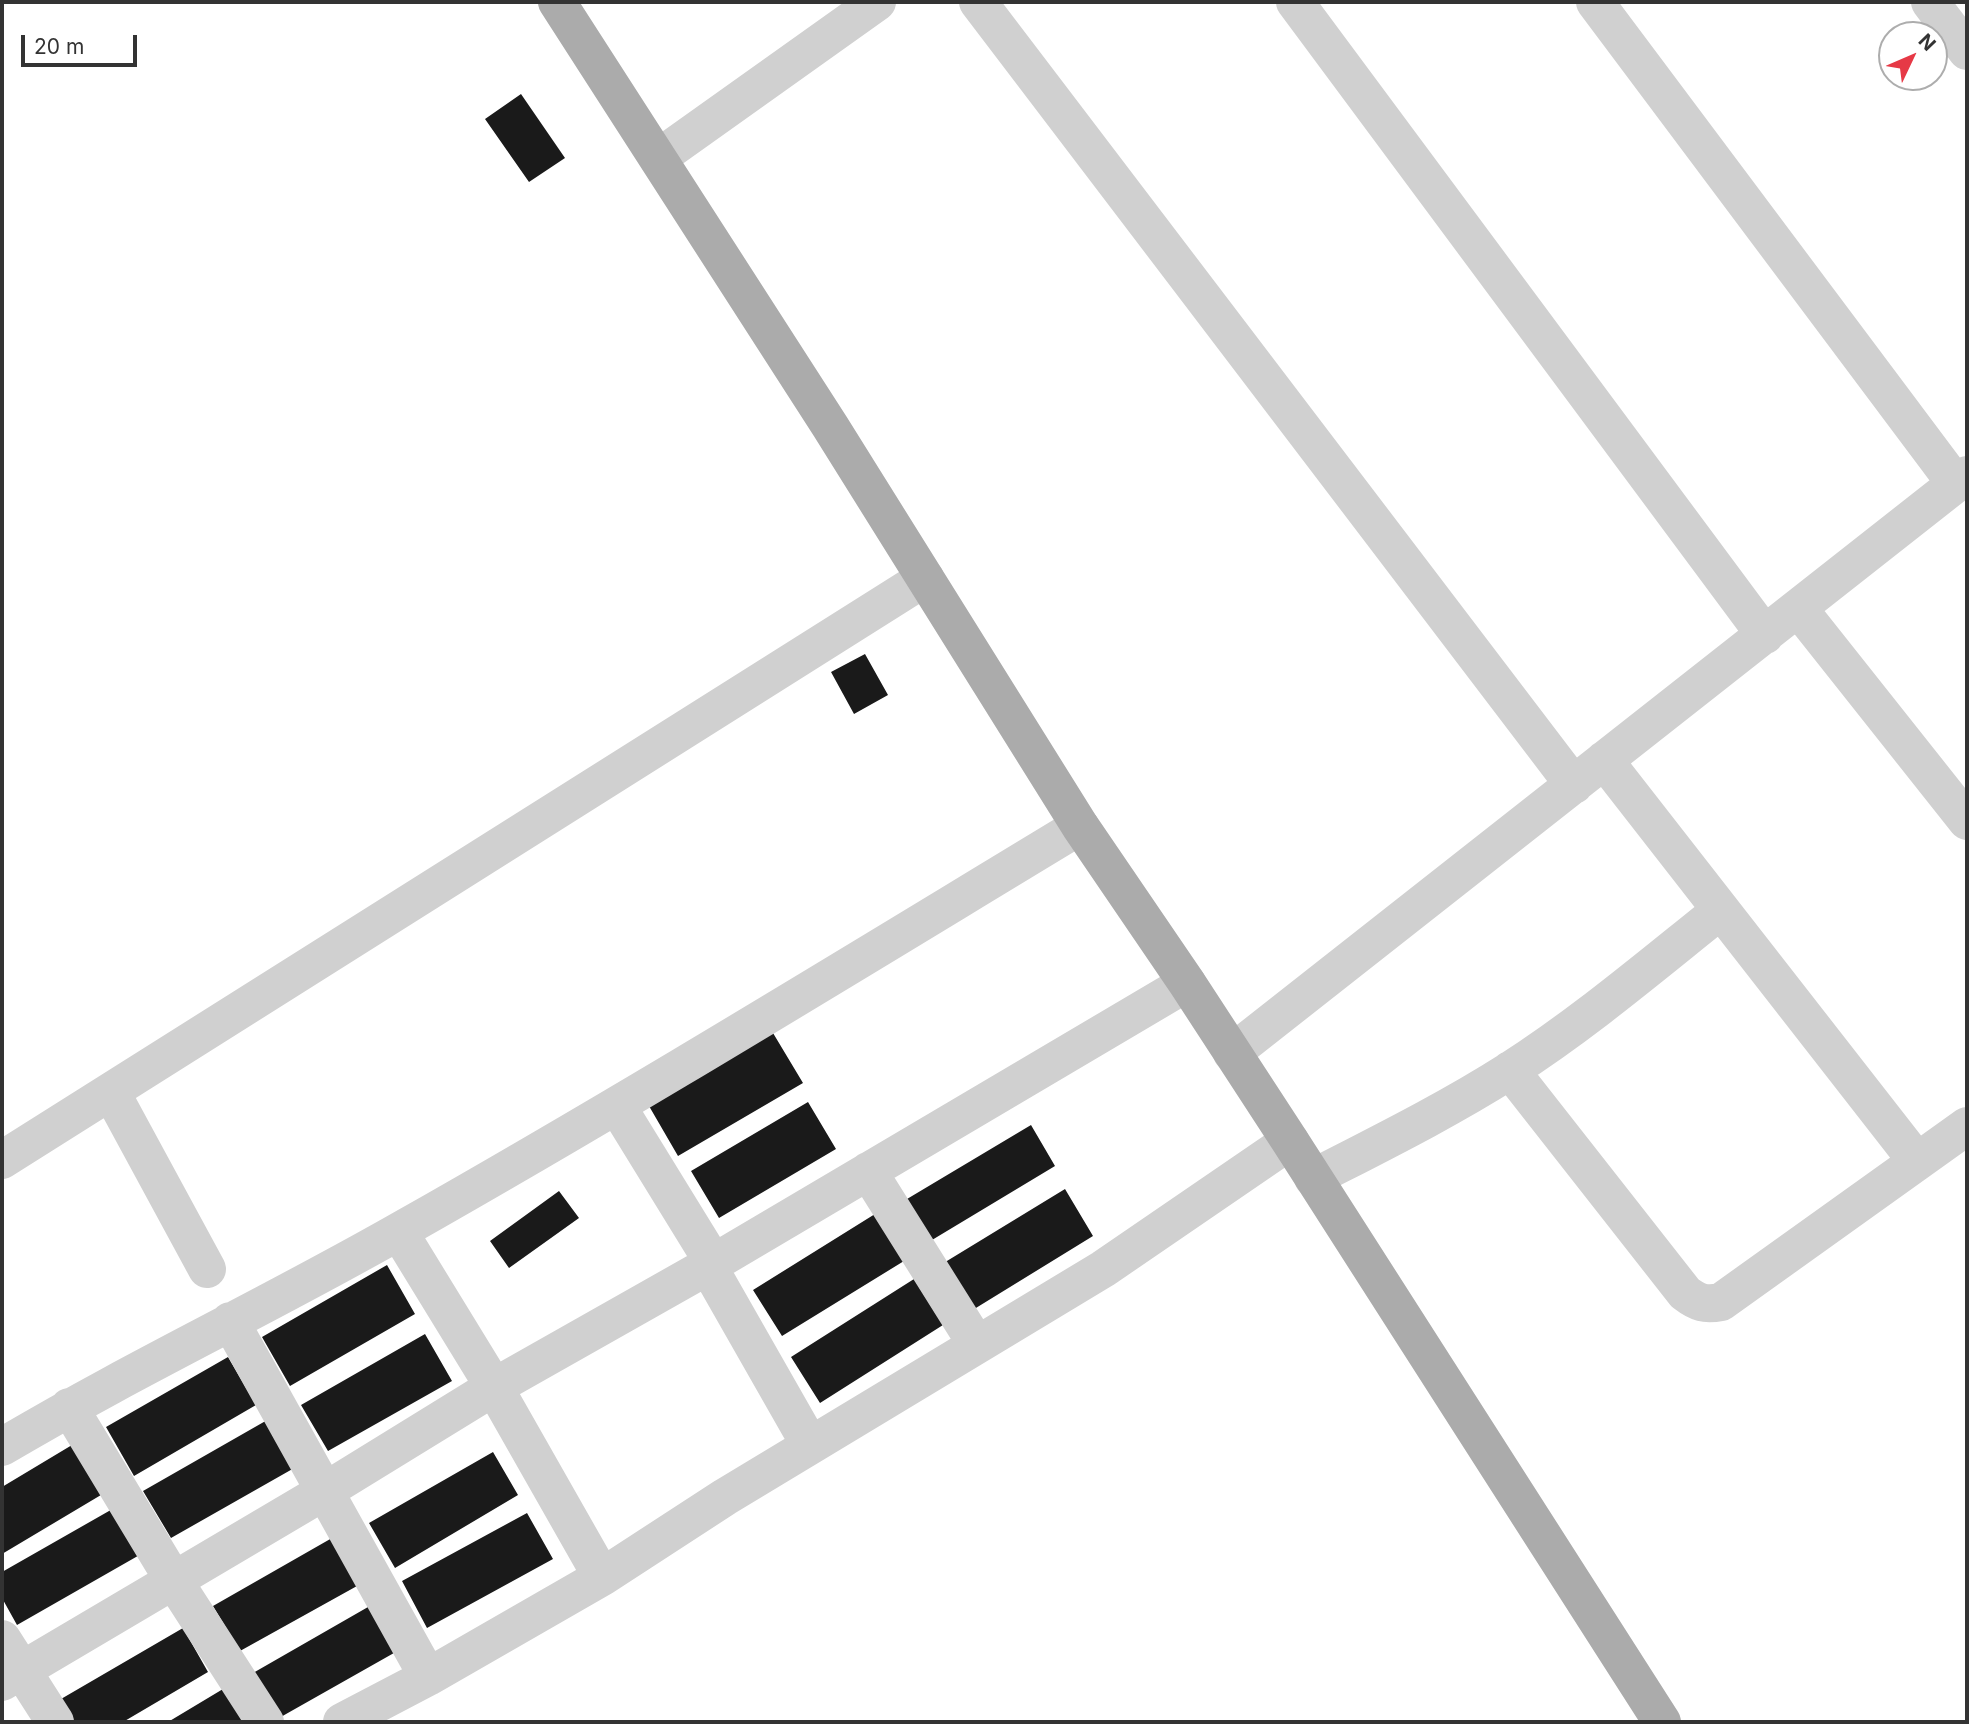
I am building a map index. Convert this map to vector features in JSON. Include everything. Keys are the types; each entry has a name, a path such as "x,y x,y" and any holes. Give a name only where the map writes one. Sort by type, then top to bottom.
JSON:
{"main road":[{"path":"557,2 1080,826 1290,1141 1662,1722"}],"street":[{"path":"658,158 877,2"},
{"path":"978,2 1574,785"},
{"path":"1295,2 1765,635"},
{"path":"1232,1053 1962,479 1595,2"},
{"path":"1930,2 1967,51"},
{"path":"2,1160 925,578"},
{"path":"1798,608 1967,821"},
{"path":"1604,760 1916,1160"},
{"path":"2,1447 69,1407 399,1232 617,1106 1080,826"},
{"path":"1313,1178 1425,1120 1510,1070 1593,1012 1721,910"},
{"path":"11,1676 326,1492 494,1387 711,1264 1187,983"},
{"path":"1510,1070 1685,1293 1695,1301 1707,1305 1721,1302 1967,1126"},
{"path":"111,1092 208,1269"},
{"path":"617,1106 711,1264 810,1445"},
{"path":"342,1722 428,1677 602,1577 810,1445 1103,1269 1290,1141"},
{"path":"868,1171 977,1345"},
{"path":"399,1232 494,1387 602,1577"},
{"path":"230,1321 428,1677"},
{"path":"69,1407 174,1581 265,1722"},
{"path":"2,1639 11,1676 55,1722"}],"building":[{"path":"521,94 565,158 529,182 485,119"},
{"path":"865,654 888,695 854,714 831,672"},
{"path":"773,1033 803,1083 678,1156 649,1106"},
{"path":"808,1102 836,1149 719,1218 691,1171"},
{"path":"1031,1125 1055,1166 932,1240 907,1199"},
{"path":"1065,1189 1093,1236 971,1311 942,1264"},
{"path":"559,1191 579,1218 509,1268 490,1241"},
{"path":"875,1214 904,1261 782,1336 753,1290"},
{"path":"387,1265 415,1314 290,1386 262,1337"},
{"path":"914,1279 943,1325 820,1403 791,1357"},
{"path":"425,1334 452,1381 328,1451 301,1405"},
{"path":"228,1357 256,1405 134,1476 106,1427"},
{"path":"269,1419 296,1467 171,1538 143,1491"},
{"path":"77,1442 106,1492 2,1554 2,1487"},
{"path":"493,1452 518,1495 395,1568 369,1523"},
{"path":"116,1507 143,1553 17,1625 2,1598 2,1572"},
{"path":"527,1513 553,1559 427,1628 402,1581"},
{"path":"339,1534 366,1581 240,1651 213,1606"},
{"path":"375,1603 401,1649 279,1718 253,1673"},
{"path":"183,1628 208,1672 123,1722 74,1722 61,1699"},
{"path":"223,1689 243,1722 168,1722"}]}
